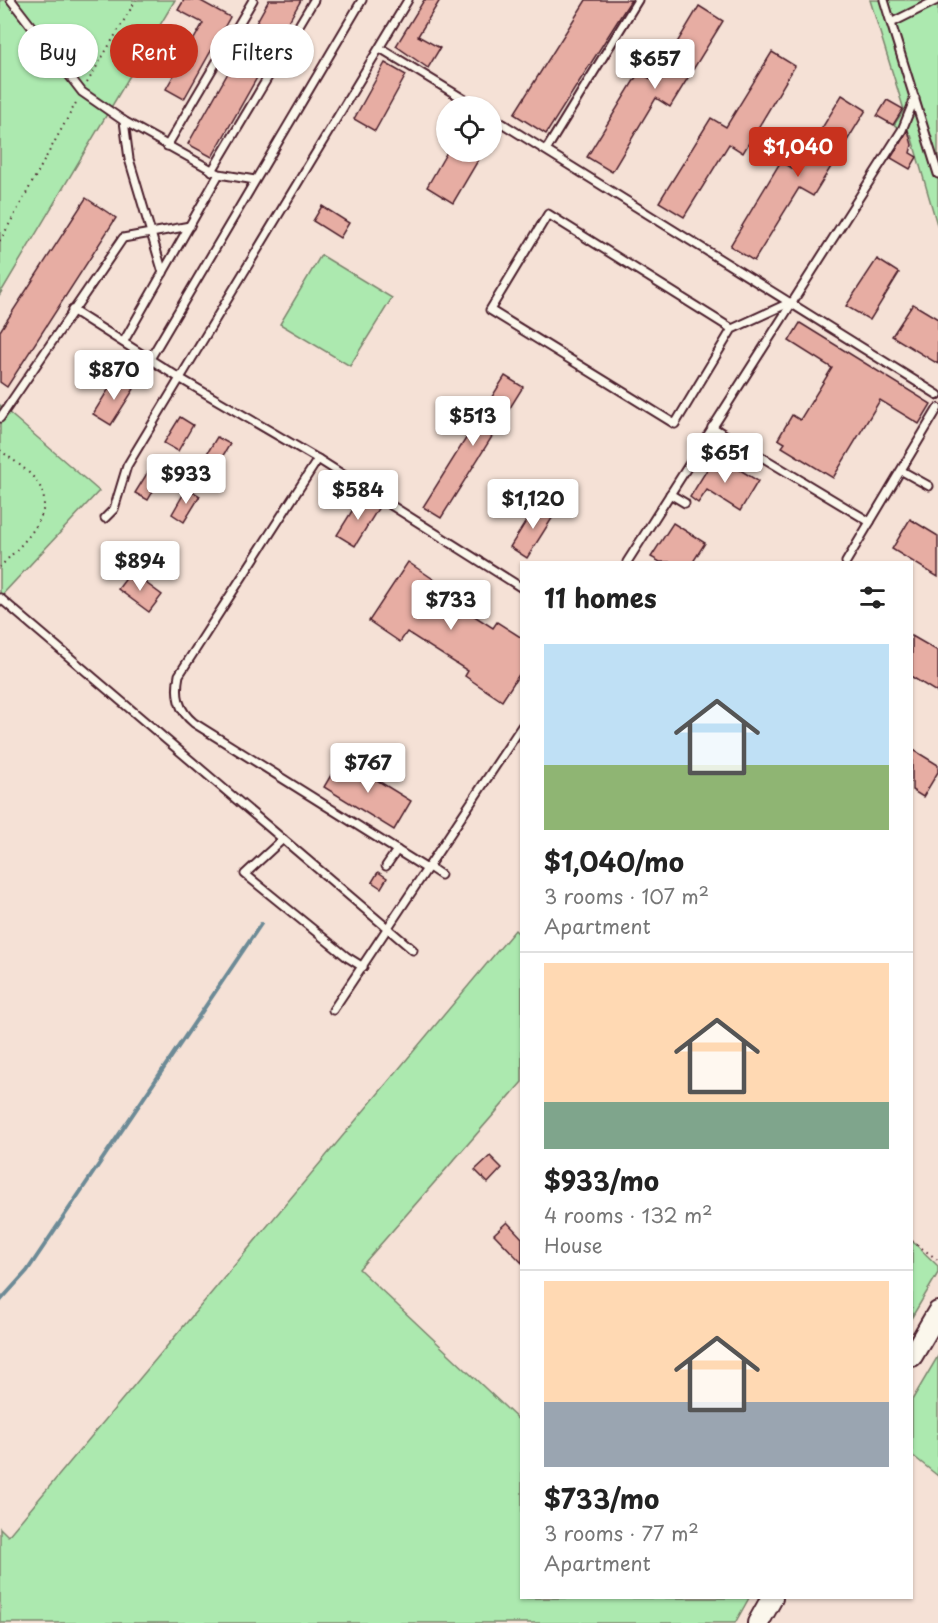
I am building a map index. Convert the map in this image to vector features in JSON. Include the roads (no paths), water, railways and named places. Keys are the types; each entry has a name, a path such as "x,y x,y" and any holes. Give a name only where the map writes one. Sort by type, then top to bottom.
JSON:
{"street":[{"path":"913,1354 938,1312"},
{"path":"758,1623 771,1599"}],"lane":[{"path":"10,0 82,92 124,122 216,172 255,180"},
{"path":"167,146 253,0"},
{"path":"124,342 190,226 216,172 314,0"},
{"path":"150,359 362,0"},
{"path":"105,518 114,509 127,466 408,0"},
{"path":"546,150 638,0"},
{"path":"884,0 938,174"},
{"path":"891,22 937,0"},
{"path":"380,48 459,96"},
{"path":"628,561 902,130 915,98"},
{"path":"124,122 129,159 163,273"},
{"path":"502,123 938,395"},
{"path":"732,329 548,214 490,310 675,424 732,329 791,302"},
{"path":"0,418 123,238 190,226"},
{"path":"72,310 181,379 318,459 520,587"},
{"path":"850,561 870,522 938,408"},
{"path":"712,427 870,522"},
{"path":"318,459 179,675 177,697 185,716 194,723 397,850 441,874"},
{"path":"902,471 929,486"},
{"path":"670,494 686,503"},
{"path":"0,598 413,950"},
{"path":"333,1010 520,729"},
{"path":"283,839 245,874 347,957 363,967"},
{"path":"386,866 397,850"}],"waterway":[{"path":"0,1301 27,1271 261,924"}]}
